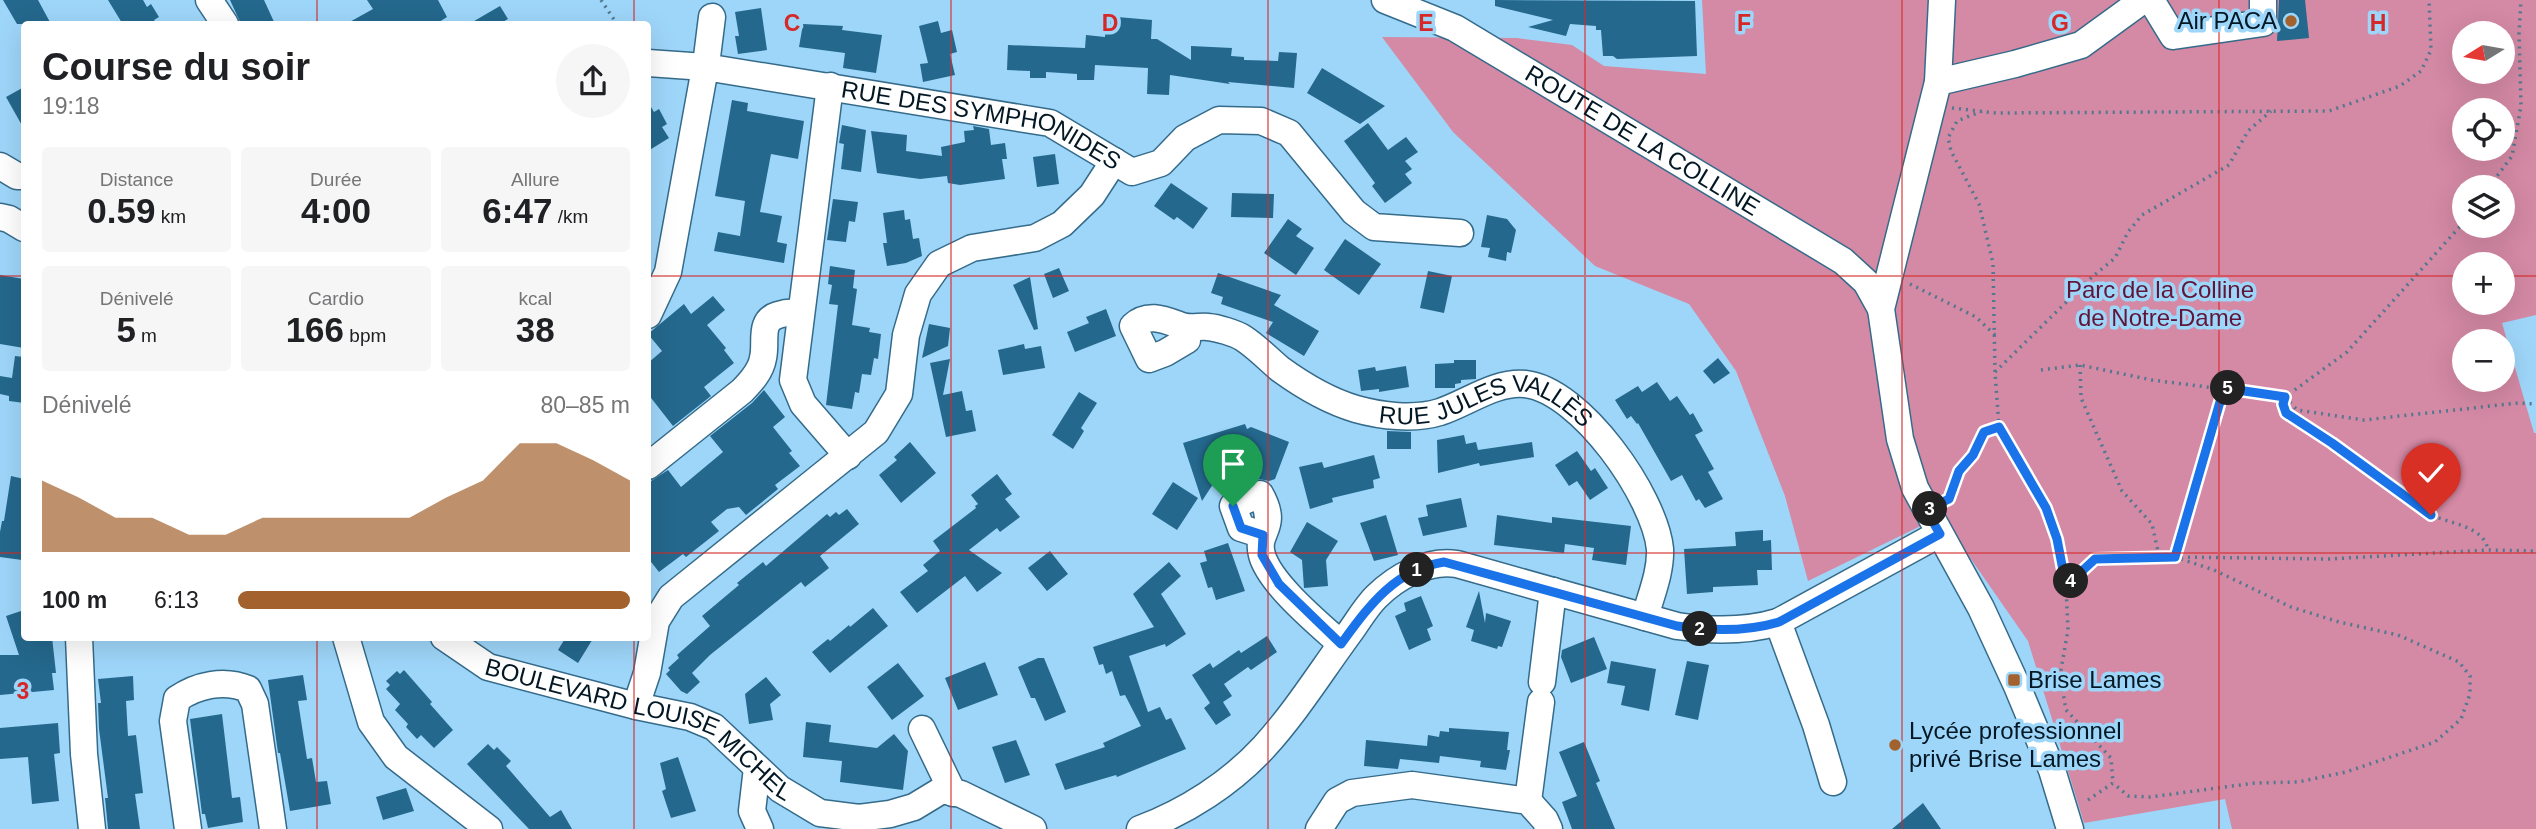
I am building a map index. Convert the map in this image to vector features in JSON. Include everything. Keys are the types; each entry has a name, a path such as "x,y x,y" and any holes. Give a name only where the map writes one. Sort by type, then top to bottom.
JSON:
{"street":[{"path":"209,0 223,21"},
{"name":"ROUTE DE LA COLLINE","path":"1385,0 1455,27 1843,261 1866,282 1881,309"},
{"path":"1942,0 1935,93 1881,309 1900,439 1914,488 1981,608 2018,686 2052,770 2068,822"},
{"path":"1935,93 2015,64 2081,45 2143,0"},
{"path":"2151,0 2173,36 2263,23 2263,0"},
{"path":"651,309 668,272 712,17"},
{"name":"RUE DES SYMPHONIDES","path":"651,63 705,67 1050,122 1132,172 1161,163 1185,138 1219,120 1261,121 1289,133 1354,212 1374,227 1460,233"},
{"path":"830,86 793,380 803,404 848,456"},
{"path":"636,706 647,673 656,621 671,597 876,432 899,394 906,335 918,294 939,264 972,248 1035,237 1062,224 1092,195 1114,161"},
{"path":"0,166 21,176"},
{"path":"0,217 21,226"},
{"path":"651,464 742,391 755,377 763,360 765,326 771,317 790,311 800,313"},
{"name":"RUE JULES VALLÈS","path":"1185,327 1210,327 1242,337 1291,376 1356,409 1409,417 1439,412 1500,387 1522,383 1540,387 1567,403 1588,420 1638,489 1656,530 1660,563 1645,617"},
{"path":"1140,829 1163,821 1197,802 1234,775 1264,748 1376,597 1403,578 1432,564 1457,564 1677,626 1708,630 1758,628 1779,622 1940,534"},
{"path":"1263,535 1262,555 1279,584 1341,644"},
{"path":"1528,801 1553,591"},
{"path":"1779,622 1816,725 1833,782"},
{"path":"79,641 84,754 92,829"},
{"path":"347,641 371,722 396,757 489,829"},
{"name":"BOULEVARD LOUISE MICHEL","path":"450,641 488,667 636,706 690,717 714,727 780,789 820,813 859,818 890,814 914,807 942,790 953,793"},
{"path":"188,829 173,720 177,699 194,687 235,683 248,689 255,704 274,829"},
{"path":"922,729 953,793 1033,829"},
{"path":"757,768 752,811 760,829"},
{"path":"1319,829 1336,801 1352,793 1412,785 1528,801 1545,820 1549,829"}],"path":[{"path":"601,0 615,21"},
{"path":"1935,93 1982,111 1996,113 2329,111 2400,86 2420,71 2431,50 2429,0"},
{"path":"2498,175 2512,156 2521,106 2521,0"},
{"path":"1995,372 2115,258 2128,232 2142,215 2229,165 2248,131 2273,110"},
{"path":"1982,111 1957,121 1948,138 1951,151 1979,204 1993,263 1999,427 2046,508 2057,539 2066,586 2068,630 2060,675 2066,710 2111,758 2113,783 2129,796 2150,797 2255,783 2298,782 2346,772 2435,741 2461,719 2470,694 2470,676 2459,662 2398,635 2339,622 2291,607 2214,570 2175,557"},
{"path":"2452,235 2347,352 2285,397 2283,404 2286,413 2332,443 2415,505 2431,515 2482,536 2488,550"},
{"path":"1890,273 1976,317 1996,335"},
{"path":"2041,370 2080,365 2152,380 2285,397 2297,410 2364,420 2518,403 2536,404"},
{"path":"2080,365 2081,398 2122,491 2152,524 2159,556"},
{"path":"2175,557 2224,388"},
{"path":"1926,510 1949,499 1959,471 1973,455 1984,432 1999,427"},
{"path":"2066,586 2095,559 2159,556 2329,559 2488,550 2536,551"},
{"path":"2068,822 2113,783"}],"green space":[{"name":"Parc de la Colline de Notre-Dame","path":"1702,0 2536,0 2536,315 2502,323 2504,329 2452,329 2452,392 2515,392 2515,368 2536,433 2536,829 2232,829 2225,799 2084,823 2028,641 1941,516 1808,581 1785,496 1736,371 1689,304 1595,266 1453,132 1382,37 1517,38 1572,45 1604,66 1706,74"}],"building":[{"path":"3,0 38,0 49,21 21,21 21,24 17,24"},
{"path":"108,0 143,0 147,7 151,4 159,17 155,21 121,21"},
{"path":"230,0 264,0 274,21 240,21"},
{"path":"367,0 438,0 447,17 441,21 351,21 373,9"},
{"path":"1495,0 1695,1 1697,56 1617,59 1603,56 1601,30 1596,30 1596,26 1570,24 1566,36 1528,27 1553,20 1495,6"},
{"name":"Air PACA","path":"2279,0 2305,0 2309,38 2277,41"},
{"path":"500,6 508,19 504,21 474,21"},
{"path":"761,8 767,50 738,54 735,36 739,36 735,12"},
{"path":"1106,16 1152,20 1151,39 1157,39 1191,60 1191,46 1232,48 1231,56 1244,57 1244,60 1278,61 1279,52 1297,53 1294,88 1228,82 1230,84 1170,75 1169,95 1147,94 1148,68 1095,65 1094,80 1077,80 1077,74 1046,72 1046,78 1030,78 1030,71 1007,70 1008,45 1085,48 1086,35 1105,37"},
{"path":"938,21 941,33 952,30 957,52 950,54 955,75 923,82 920,64 928,63 919,26"},
{"path":"803,24 843,26 842,30 882,35 876,73 843,68 845,53 799,47"},
{"path":"1322,68 1385,106 1360,124 1307,93"},
{"path":"21,89 21,124 6,97"},
{"path":"732,100 748,103 747,111 804,121 798,159 771,154 760,212 782,216 777,242 787,244 784,263 714,251 718,232 740,236 745,201 715,196"},
{"path":"651,107 654,112 659,109 667,124 662,127 669,138 651,149"},
{"path":"1368,123 1388,150 1406,137 1418,152 1405,161 1412,169 1405,174 1412,183 1385,203 1372,186 1375,183 1344,141"},
{"path":"842,125 866,130 861,172 841,169 844,144 839,143"},
{"path":"973,126 989,129 991,145 1005,143 1007,159 1002,159 1005,179 960,185 948,183 947,176 920,179 877,173 871,131 907,135 906,151 942,156 941,147 965,142 964,131 974,130"},
{"path":"1055,154 1059,184 1037,187 1033,157"},
{"path":"1171,183 1208,208 1193,229 1177,217 1174,220 1154,206"},
{"path":"1232,193 1274,194 1273,218 1231,217"},
{"path":"833,199 858,202 855,222 849,221 846,242 827,240"},
{"path":"904,210 905,220 910,219 913,239 919,238 922,256 906,263 887,266 883,243 887,243 883,213"},
{"path":"1487,215 1507,219 1516,230 1511,253 1507,252 1506,261 1488,257 1490,248 1481,247"},
{"path":"1288,219 1302,229 1296,236 1314,248 1296,275 1264,253"},
{"path":"1345,239 1381,264 1359,295 1324,270"},
{"path":"830,266 855,270 853,288 857,289 852,325 870,328 869,332 881,334 878,359 874,358 871,375 862,374 859,393 855,392 852,409 826,405 838,305 829,304 832,285 828,284"},
{"path":"1059,268 1069,291 1053,298 1044,274"},
{"path":"1428,271 1452,276 1444,313 1420,308"},
{"path":"1218,273 1281,295 1274,305 1319,331 1304,356 1266,333 1273,322 1221,304 1223,297 1211,293"},
{"path":"0,275 21,278 21,348 0,344"},
{"path":"1030,277 1038,329 1034,330 1013,285"},
{"path":"713,296 725,310 707,325 726,348 724,350 734,363 704,387 711,396 673,426 651,398 651,360 662,351 651,338 651,332 684,304 691,314"},
{"path":"1106,309 1116,336 1075,352 1067,332 1089,323 1086,317"},
{"path":"929,324 950,328 948,346 922,358"},
{"path":"1024,344 1025,349 1041,346 1045,368 1003,375 998,350"},
{"path":"15,356 21,357 21,403 9,401 9,396 0,394 0,376 12,378"},
{"path":"1718,358 1730,373 1714,384 1703,371"},
{"path":"950,359 943,395 962,391 966,411 972,410 976,431 946,437 930,363"},
{"path":"1454,360 1476,360 1476,379 1461,380 1461,383 1455,384 1455,388 1435,388 1435,364 1454,363"},
{"path":"1406,366 1409,387 1379,392 1379,389 1361,391 1358,370 1375,367 1376,371"},
{"path":"1657,382 1670,401 1677,396 1690,415 1693,413 1703,431 1695,435 1714,469 1708,472 1723,499 1705,508 1699,499 1696,501 1682,475 1671,481 1638,423 1631,416 1627,419 1615,400 1638,386 1642,392"},
{"path":"764,390 785,417 773,427 800,466 775,485 778,489 746,515 739,507 727,509 711,522 719,531 686,557 683,554 659,572 651,562 651,481 668,470 681,487 723,452 710,436 752,403"},
{"path":"1079,392 1097,403 1081,428 1084,431 1073,449 1052,435"},
{"path":"1245,424 1247,429 1251,427 1289,442 1275,479 1259,479 1257,472 1245,477 1242,469 1217,478 1202,501 1183,443"},
{"path":"1387,431 1411,432 1411,449 1387,449"},
{"path":"1464,435 1466,444 1476,442 1478,450 1532,442 1534,457 1480,466 1479,463 1438,473 1437,440"},
{"path":"910,442 936,473 901,503 879,475 897,460 894,457"},
{"path":"1577,451 1591,471 1595,468 1608,488 1590,500 1577,481 1569,486 1555,465"},
{"path":"1374,455 1380,478 1373,480 1374,488 1332,498 1333,502 1310,509 1299,467 1322,462 1324,468"},
{"path":"997,474 1012,494 1005,499 1020,517 1000,532 997,528 969,550 1002,573 977,592 965,576 917,613 900,592 928,571 923,565 940,551 933,541 976,508 978,504 971,495"},
{"path":"11,476 21,478 21,560 0,557 0,532"},
{"path":"1173,482 1198,498 1177,530 1152,514"},
{"path":"1461,498 1467,527 1423,536 1418,518 1428,516 1426,505"},
{"path":"847,509 859,524 820,556 829,568 805,587 801,582 710,655 692,673 700,682 687,694 681,691 666,674 670,670 668,668 679,658 677,655 710,626 702,616 739,585 737,583 763,562 766,566 827,514 830,517 836,512 839,515"},
{"path":"1386,515 1398,555 1374,561 1360,523"},
{"path":"1497,515 1552,523 1552,517 1631,526 1626,565 1592,560 1594,548 1565,544 1564,553 1494,545"},
{"path":"1307,522 1338,541 1326,560 1328,586 1304,588 1302,560 1290,552"},
{"path":"1763,530 1763,541 1771,540 1772,570 1757,570 1758,585 1713,587 1713,592 1687,594 1684,549 1736,546 1735,532"},
{"path":"1228,543 1245,591 1216,600 1212,587 1208,588 1200,563 1207,561 1204,551"},
{"path":"1050,551 1068,574 1047,591 1028,568"},
{"path":"1169,562 1181,576 1161,594 1186,634 1166,647 1165,644 1129,656 1148,712 1160,707 1166,720 1171,718 1186,749 1117,777 1116,775 1065,790 1055,764 1105,747 1103,743 1141,726 1125,695 1120,696 1112,671 1106,674 1103,664 1099,665 1093,647 1154,627 1133,594"},
{"path":"1479,591 1485,623 1486,613 1511,621 1502,647 1498,646 1497,649 1471,641 1474,630 1466,627"},
{"path":"1421,596 1433,626 1427,629 1431,640 1409,650 1395,616 1406,611 1404,603"},
{"path":"873,608 888,626 830,673 812,652"},
{"path":"21,611 21,641 52,641 56,673 52,673 54,690 0,695 0,655 19,655 6,616"},
{"path":"1267,636 1277,652 1251,670 1248,667 1224,684 1232,696 1223,702 1231,715 1216,725 1204,708 1210,703 1192,675 1210,663 1213,668 1239,650 1241,653"},
{"path":"1594,637 1607,669 1571,683 1561,657 1562,650"},
{"path":"564,641 592,641 578,663 558,650"},
{"path":"1044,658 1066,712 1045,721 1035,698 1031,698 1018,667"},
{"path":"1611,661 1656,669 1649,711 1621,705 1625,686 1607,683"},
{"path":"1687,661 1709,665 1698,720 1675,715"},
{"path":"985,662 998,695 958,710 945,678"},
{"path":"898,663 924,696 892,720 867,687"},
{"path":"404,670 453,730 434,748 421,735 417,739 406,727 408,724 395,710 400,704 386,689 390,685 386,681 397,671 400,674"},
{"path":"303,675 307,700 298,701 307,759 312,758 316,782 327,781 331,804 290,811 278,753 268,680"},
{"path":"133,676 134,700 126,701 128,736 136,735 143,793 135,794 140,829 108,829 105,798 108,798 99,729 98,703 101,703 98,679"},
{"path":"766,677 781,695 770,704 773,720 749,724 745,694"},
{"path":"222,714 232,798 240,797 243,822 208,828 205,814 202,814 190,719"},
{"path":"806,722 831,725 829,742 877,748 894,734 908,751 903,790 840,782 842,761 803,757"},
{"path":"58,723 60,753 54,754 59,801 32,804 28,757 0,759 0,728"},
{"path":"1449,728 1509,732 1507,750 1510,750 1506,770 1480,767 1481,761 1440,756 1439,763 1400,759 1398,769 1364,766 1366,740 1427,746 1428,735 1439,737 1440,731 1449,732"},
{"path":"1016,740 1030,775 1005,783 992,747"},
{"path":"1584,742 1600,781 1596,783 1615,829 1572,829 1562,802 1577,796 1559,752"},
{"path":"488,744 494,750 497,747 511,761 506,766 550,817 561,810 572,829 529,829 467,764"},
{"path":"678,757 696,811 671,818 662,791 666,789 660,763"},
{"path":"406,788 414,811 383,820 376,797"},
{"path":"1923,803 1941,829 1892,829"}],"place":[{"name":"Air PACA","path":"2291,21"},
{"name":"Brise Lames","path":"2014,680"},
{"name":"Lycée professionnel privé Brise Lames","path":"1895,745"}],"route":[{"path":"1233,506 1241,528 1263,535 1262,555 1279,584 1341,644 1376,597 1419,569 1444,562 1677,626 1708,630 1758,628 1779,622 1940,534 1926,510 1949,499 1959,471 1973,455 1984,432 1999,427 2046,508 2057,539 2066,586 2095,559 2175,557 2224,388 2285,397 2283,404 2286,413 2431,515"}]}
